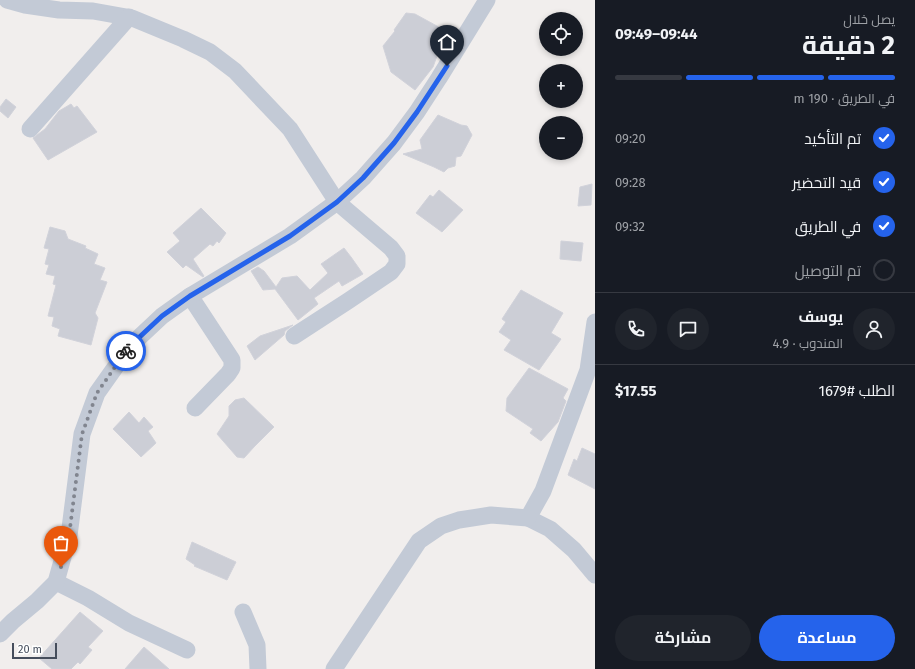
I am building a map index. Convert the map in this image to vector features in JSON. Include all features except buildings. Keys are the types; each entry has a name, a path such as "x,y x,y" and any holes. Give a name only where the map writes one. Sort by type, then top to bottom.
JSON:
{"street":[{"path":"7,0 25,5 59,10 93,11 129,17 183,39 210,52 235,71 290,129 337,202 391,248 397,256 397,264 391,272 294,336"},
{"path":"0,634 7,622 37,601 56,582 69,536 82,434 97,393 131,345 162,316 190,296 290,236 337,202 363,178 394,143 417,112 487,0"},
{"path":"30,129 129,17"},
{"path":"190,296 232,360 232,368 228,374 195,408"},
{"path":"528,518 543,491 588,370 595,322"},
{"path":"334,669 419,541 441,526 459,520 491,515 528,518 550,529 574,550 595,575"},
{"path":"56,582 88,598 129,623 187,650"},
{"path":"244,612 257,645 258,669"}],"way so far":[{"path":"61,567 69,536 82,434 97,393 126,351"}],"route":[{"path":"126,351 162,316 190,296 290,236 337,202 363,178 394,143 417,112 447,66"}]}
